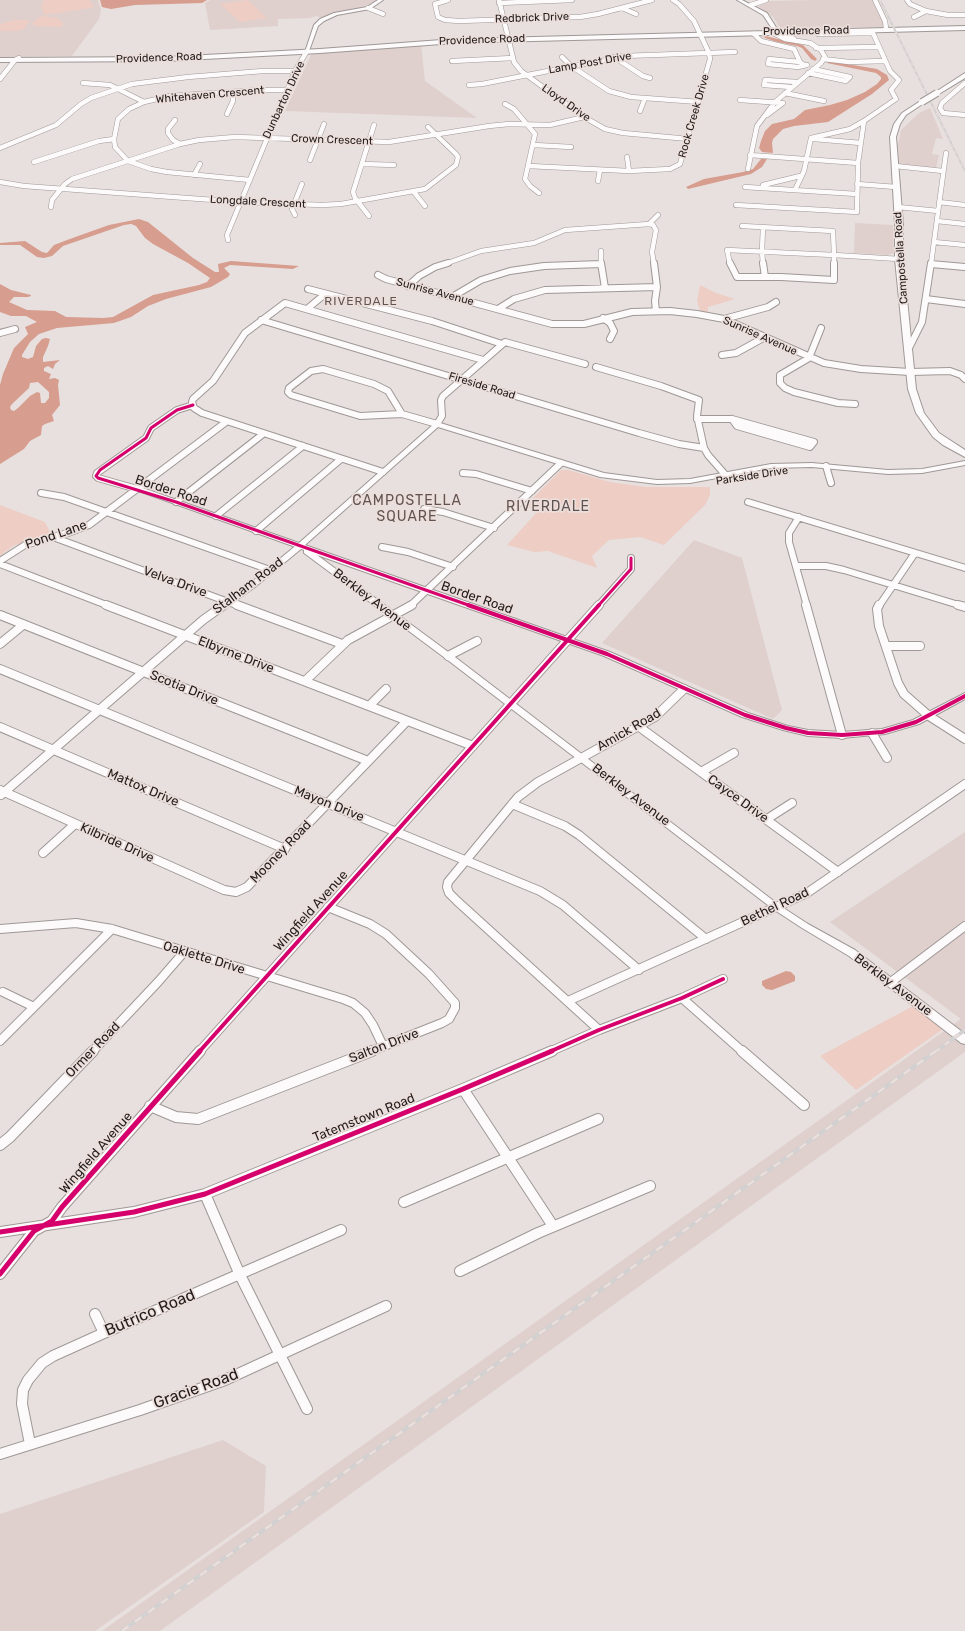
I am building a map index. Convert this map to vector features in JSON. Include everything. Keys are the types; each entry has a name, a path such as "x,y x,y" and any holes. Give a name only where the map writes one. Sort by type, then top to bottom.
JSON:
{"main road":[{"name":"Providence Road","path":"776,31 965,27"},
{"name":"Providence Road","path":"0,59 151,57 307,50 508,38 699,32 965,27"},
{"name":"Campostella Road","path":"965,75 904,114 897,124 894,137 899,259 914,399 926,422 941,440 965,454"}],"street":[{"name":"Dunbarton Drive","path":"228,240 227,235 295,71 307,50 316,25 322,20 336,14 368,8 381,0"},
{"name":"Redbrick Drive","path":"448,0 435,4 438,17 458,21 580,17 652,0"},
{"path":"499,2 572,0"},
{"path":"673,0 679,4 694,21 709,53"},
{"path":"739,0 751,5 768,17 776,31 775,34 789,40 794,39 806,42 817,48 879,47"},
{"path":"751,5 766,0"},
{"path":"875,0 885,21 886,28"},
{"path":"907,0 910,4 926,12 948,15 965,15"},
{"name":"Lloyd Drive","path":"499,2 515,65 526,75 584,117 605,129 623,134 689,139"},
{"path":"368,8 383,14"},
{"path":"622,8 636,14"},
{"path":"914,17 926,12"},
{"path":"754,34 761,41 780,44 794,49 800,62"},
{"path":"809,139 850,129 864,121 896,99 891,90 899,82 898,78 890,71 873,34 818,34"},
{"path":"817,48 820,57 823,59 843,61 885,61"},
{"name":"Lamp Post Drive","path":"469,85 482,84 614,58 641,55 735,52"},
{"name":"Rock Creek Drive","path":"529,166 629,171 660,170 676,167 682,162 689,139 709,64 709,53"},
{"path":"562,57 571,66 609,91 625,96 699,102"},
{"path":"452,61 513,58"},
{"path":"614,58 650,78"},
{"path":"0,79 17,59"},
{"path":"807,65 798,67 768,64 769,59 800,62 807,65 814,68 850,77 846,81 808,73"},
{"path":"748,170 757,126 774,102 823,59"},
{"path":"0,148 56,126 81,104 116,88 161,79 263,71 295,71"},
{"path":"791,87 764,84 764,80 797,82"},
{"path":"83,83 110,85 144,102"},
{"path":"965,83 942,103 940,108 942,111 965,115"},
{"name":"Whitehaven Crescent","path":"114,139 116,124 122,114 144,102 170,96 287,90"},
{"path":"227,114 232,101 232,92"},
{"path":"785,93 824,101"},
{"path":"640,111 644,98"},
{"path":"740,100 783,103 769,115 765,115"},
{"path":"505,104 514,109 535,134 534,145 525,179 530,186 539,193"},
{"name":"Crown Crescent","path":"51,207 52,200 65,184 72,179 180,144 224,137 369,142 398,141 501,124 550,124 584,117"},
{"path":"175,120 168,129 168,133 173,140 180,144"},
{"path":"736,205 857,212 858,163 864,121"},
{"path":"310,160 324,124"},
{"path":"369,216 354,195 354,189 374,125"},
{"name":"Longdale Crescent","path":"0,182 19,186 241,202 328,205 413,191 430,186 456,165 458,157 428,127"},
{"path":"34,162 99,141 114,139 115,147 128,161 159,171 250,180"},
{"path":"809,139 861,143"},
{"path":"795,190 800,176 804,171 809,139"},
{"path":"534,145 571,147"},
{"path":"908,350 922,322 946,153"},
{"path":"750,155 858,163"},
{"path":"627,157 629,171"},
{"path":"194,175 200,164"},
{"path":"363,164 394,165"},
{"path":"895,166 943,170"},
{"path":"598,181 600,170"},
{"path":"800,176 767,185 750,184 745,187 857,194"},
{"path":"295,215 292,211 302,184"},
{"path":"857,184 896,187"},
{"path":"413,191 425,206"},
{"path":"939,202 965,204"},
{"path":"898,207 938,211"},
{"path":"649,224 658,215"},
{"path":"937,221 965,224"},
{"path":"408,286 419,276 435,267 481,251 534,243 565,230 649,224 653,225 656,230 652,252 657,287 655,298 656,311"},
{"path":"742,226 833,231 834,255 834,280 737,277 731,266 727,250 762,251 834,255 899,259"},
{"path":"763,228 762,251 765,277"},
{"path":"934,242 965,245"},
{"path":"601,251 601,264 605,288"},
{"path":"452,297 481,280 510,271 544,266 601,264"},
{"path":"931,264 965,267"},
{"name":"Sunrise Avenue","path":"378,275 408,286 542,322 561,325 584,324 622,313 656,311 697,314 724,319 810,358 838,366 910,372 950,371 961,375 965,379"},
{"path":"498,309 514,299 530,293 567,289 657,287"},
{"path":"308,289 425,319 502,344"},
{"path":"567,289 569,296"},
{"path":"307,309 325,294"},
{"path":"926,299 965,304"},
{"path":"724,319 768,307 776,302"},
{"path":"383,472 198,412 192,405 192,402 194,397 213,381 243,335 285,303 483,360"},
{"path":"603,318 610,323 614,331 610,339"},
{"name":"Fireside Road","path":"261,320 640,433 679,444 704,448"},
{"path":"821,328 810,358 780,375 779,380 782,386 794,392 838,403 855,404"},
{"path":"0,334 15,329"},
{"path":"722,355 736,353 765,337"},
{"path":"437,424 442,416 441,400 443,396 505,342 585,364"},
{"path":"596,367 661,386 699,400 697,419 704,448 726,477"},
{"name":"Parkside Drive","path":"402,414 388,391 374,384 327,369 311,371 288,390 289,394 354,415 364,416 402,414 616,480 631,483 689,486 726,477 783,470 826,468 888,472 922,471 965,463"},
{"name":"Border Road","path":"192,405 177,410 151,428 146,438 97,473 96,476 98,478 176,502 607,654 745,715 775,725 808,732 842,735 872,733 905,726 930,716 965,696"},
{"path":"697,419 732,418 814,442 810,447 736,426 732,418"},
{"name":"Pond Lane","path":"0,561 25,545 89,524 226,422"},
{"name":"Stalham Road","path":"1,792 185,636 228,602 254,584 300,546 437,424"},
{"path":"176,502 263,434"},
{"path":"216,516 303,446"},
{"path":"256,531 341,459"},
{"path":"305,681 342,644 362,630 412,605 429,591 561,463"},
{"path":"826,468 832,483"},
{"name":"Parkside Drive","path":"826,468 867,476 910,477 942,474 965,468"},
{"path":"463,473 476,474 532,491"},
{"path":"41,493 64,497 270,570"},
{"path":"748,502 965,568"},
{"path":"424,509 443,512 494,528"},
{"path":"799,517 789,533 789,542 797,566 842,735"},
{"name":"Velva Drive","path":"53,537 342,644"},
{"name":"Berkley Avenue","path":"300,546 394,615 776,907 805,926 834,941 891,982 965,1040"},
{"path":"382,547 408,552 453,567"},
{"path":"916,553 877,609 879,626 898,683 904,694 910,701 930,716 965,739"},
{"path":"324,564 328,560 334,558"},
{"name":"Wingfield Avenue","path":"0,1274 34,1232 52,1221 62,1206 265,976 631,568 631,558"},
{"name":"Elbyrne Drive","path":"0,564 472,746"},
{"path":"797,566 834,568 965,607"},
{"name":"Scotia Drive","path":"0,615 368,761"},
{"path":"0,644 23,625"},
{"path":"448,656 477,641"},
{"path":"886,646 920,646"},
{"name":"Mayon Drive","path":"0,669 551,897 577,916 639,970"},
{"path":"369,706 386,689"},
{"name":"Amick Road","path":"599,1030 449,893 447,887 448,882 518,797 531,787 660,714 684,689"},
{"name":"Mooney Road","path":"236,892 248,887 407,721"},
{"name":"Cayce Drive","path":"638,726 838,872"},
{"name":"Mattox Drive","path":"0,727 285,849"},
{"path":"872,733 887,758"},
{"path":"701,772 734,753"},
{"name":"Bethel Road","path":"568,1001 807,893 965,784"},
{"name":"Kilbride Drive","path":"1,792 224,890 236,892"},
{"path":"767,819 792,803"},
{"path":"512,804 565,826 706,939"},
{"path":"43,853 75,824"},
{"name":"Salton Drive","path":"150,1106 176,1117 198,1119 449,1019 453,1013 455,1003 446,990 386,934 370,924 328,907"},
{"name":"Oaklette Drive","path":"0,929 46,924 76,923 112,929 343,999 353,1003 365,1013 373,1025 383,1046"},
{"path":"891,982 965,926"},
{"path":"0,1041 112,929"},
{"name":"Ormer Road","path":"0,1145 158,982 184,952"},
{"name":"Tatemstown Road","path":"0,1232 134,1212 205,1194 463,1089 599,1030 682,998 723,979"},
{"path":"3,992 34,1007"},
{"path":"682,998 804,1105"},
{"path":"463,1089 553,1226"},
{"path":"404,1202 598,1119"},
{"path":"460,1271 553,1226 650,1186"},
{"path":"205,1194 240,1275 307,1409"},
{"name":"Butrico Road","path":"30,1444 22,1404 24,1390 28,1380 42,1363 104,1333 341,1230"},
{"name":"Gracie Road","path":"0,1454 201,1389 280,1356 386,1306"},
{"path":"95,1314 104,1333"}],"shaded area":[{"path":"0,0 98,0 101,10 99,19 72,56 0,57"},
{"path":"44,0 89,0 94,6 91,8 44,15 41,5"},
{"path":"100,0 207,0 202,3 135,5 111,9 102,7"},
{"path":"210,0 376,0 370,4 333,13 323,18 316,16 310,18 278,19 278,26 210,30 205,3"},
{"path":"248,0 267,18 240,22 220,4"},
{"path":"873,0 884,23 884,27 780,28 773,17 758,6 768,1"},
{"path":"41,16 58,18 63,23 62,27 38,26 31,24"},
{"path":"14,20 30,20 24,29 17,31 0,31 0,24"},
{"path":"761,35 803,45 817,59 815,61 811,59 802,48 777,42"},
{"path":"421,44 425,81 477,118 285,111 311,55 316,52"},
{"path":"829,61 877,69 887,75 889,80 872,94 828,122 794,126 783,129 773,139 773,153 762,152 759,148 761,141 765,131 772,124 794,119 805,110 847,100 865,92 877,84 881,79 881,77 876,73 827,63"},
{"path":"930,108 943,139 936,138 932,154 939,155 936,168 899,165 898,144 901,130 919,113"},
{"path":"761,159 767,159 762,167 751,174 688,189 686,187 704,179 753,169"},
{"path":"139,219 148,222 193,258 215,272 219,272 218,264 231,261 299,266 293,269 230,265 224,268 230,274 228,277 211,287 166,299 148,306 131,317 114,323 57,328 39,334 30,342 22,357 28,359 33,357 36,346 42,339 50,339 43,357 43,362 60,360 55,364 53,369 48,366 44,368 44,371 51,374 49,379 55,378 59,380 60,405 52,415 54,421 42,426 41,435 30,441 24,449 0,464 0,385 14,348 28,334 25,327 37,322 26,316 11,316 0,312 0,284 11,290 31,295 28,297 14,297 9,302 27,310 55,311 66,317 103,318 113,317 153,295 199,285 207,282 210,278 188,263 153,244 145,238 136,226 131,224 124,225 63,246 52,256 44,258 37,257 20,245 0,245 0,243 25,241 42,252 47,253 54,245 109,225","holes":["38,382 49,392 49,398 45,403 41,403 40,393 37,392 30,396 14,411 11,410 10,407 12,404 29,388 30,383"]},
{"path":"855,223 893,225 894,253 887,255 854,253"},
{"path":"700,285 716,293 735,299 708,307 708,312 700,311 697,301"},
{"path":"561,470 568,470 610,482 646,487 710,487 710,495 705,505 664,545 640,537 609,540 592,556 597,568 548,551 534,552 507,545 538,511 525,506"},
{"path":"0,505 45,522 51,534 13,546 0,556"},
{"path":"694,540 742,558 782,710 773,719 602,643"},
{"path":"965,832 965,1052 160,1631 102,1631 961,1019 830,922"},
{"path":"786,971 791,972 795,976 795,981 772,990 766,989 762,985 762,981"},
{"path":"913,1006 943,1029 856,1090 820,1056"},
{"path":"223,1440 266,1466 264,1512 95,1631 0,1631 0,1514"}],"railway":[{"path":"880,0 965,171"},
{"path":"935,1052 965,1030"},
{"path":"122,1631 936,1051"}],"cycle path":[{"path":"193,405 177,410 151,428 146,438 100,470 96,476 98,478 176,502 607,654 745,715 786,728 808,733 842,735 882,732 916,722 965,696"},
{"path":"0,1274 34,1231 52,1221 62,1207 150,1106 631,569 631,558"},
{"path":"0,1232 134,1212 205,1194 463,1089 599,1030 682,998 723,979"}],"district":[{"name":"RIVERDALE","path":"361,302"},
{"name":"RIVERDALE","path":"548,507"},
{"name":"CAMPOSTELLA SQUARE","path":"407,510"}]}
